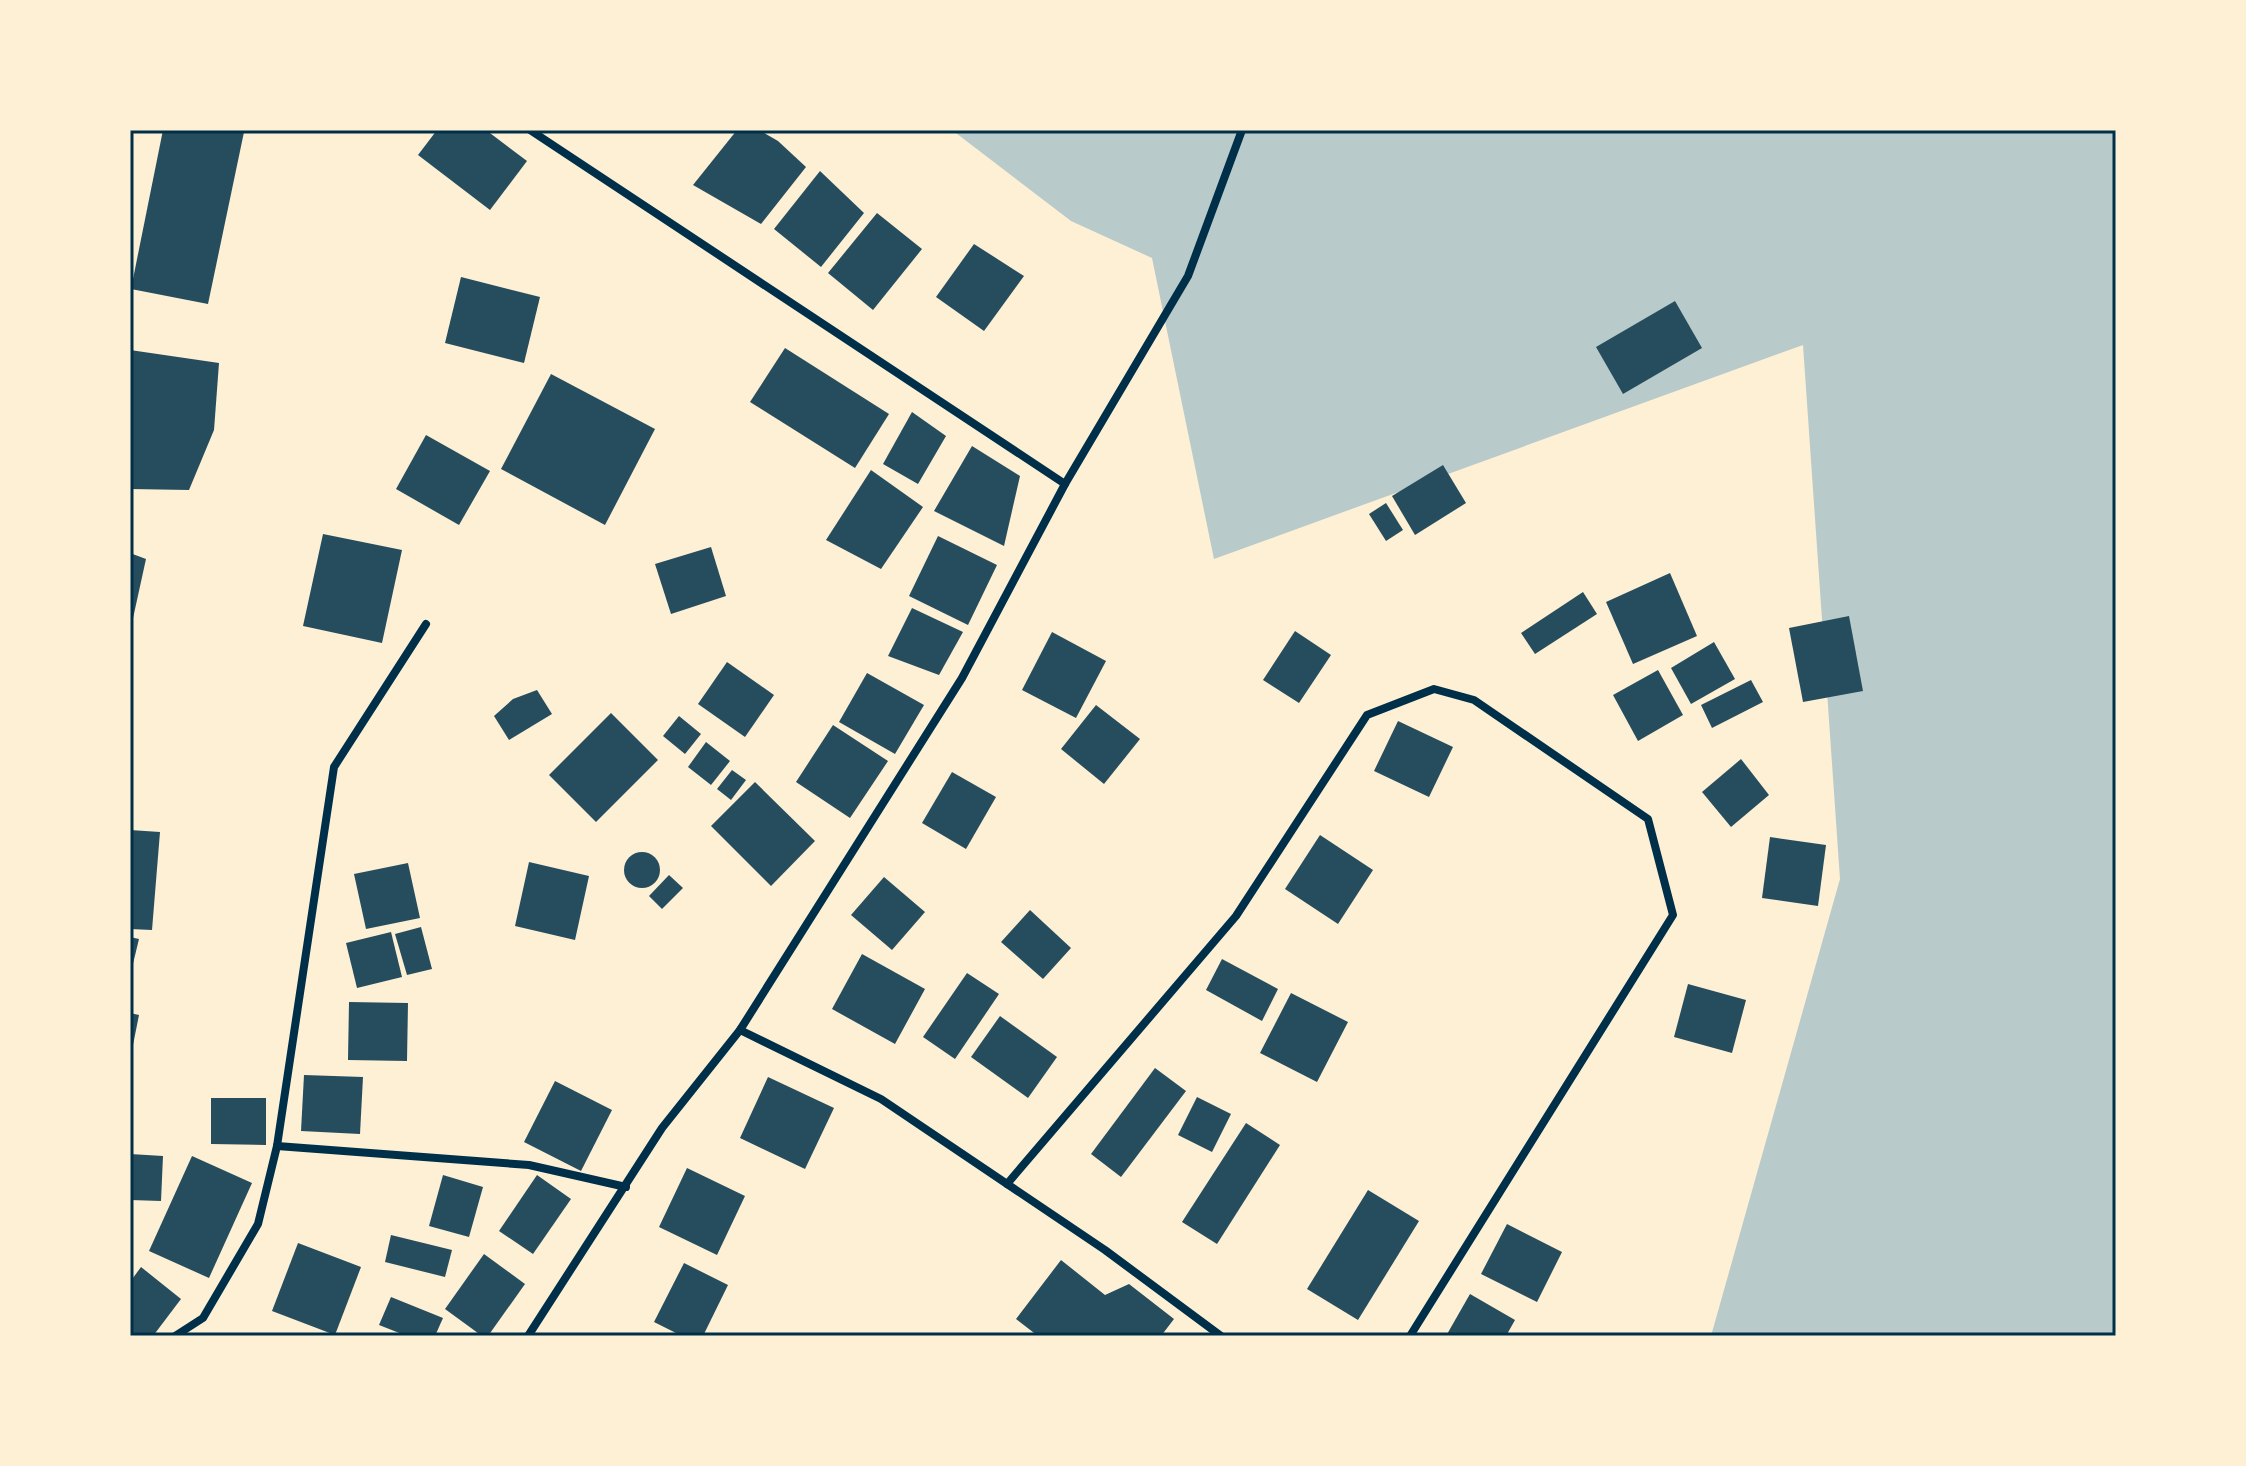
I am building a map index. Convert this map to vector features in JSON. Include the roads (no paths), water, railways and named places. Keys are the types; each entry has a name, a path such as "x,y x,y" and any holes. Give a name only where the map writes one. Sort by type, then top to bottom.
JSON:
{"street":[{"path":"530,130 1065,484"},
{"path":"528,1336 662,1128 740,1030 962,678 1065,484 1188,276 1242,130"},
{"path":"175,1336 203,1318 258,1224 277,1146 334,767 426,624"},
{"path":"1007,1184 1236,916 1367,715 1434,689 1474,700 1648,819 1673,915 1410,1336"},
{"path":"740,1030 881,1099 1221,1336"},
{"path":"277,1146 529,1165 626,1187"}]}
